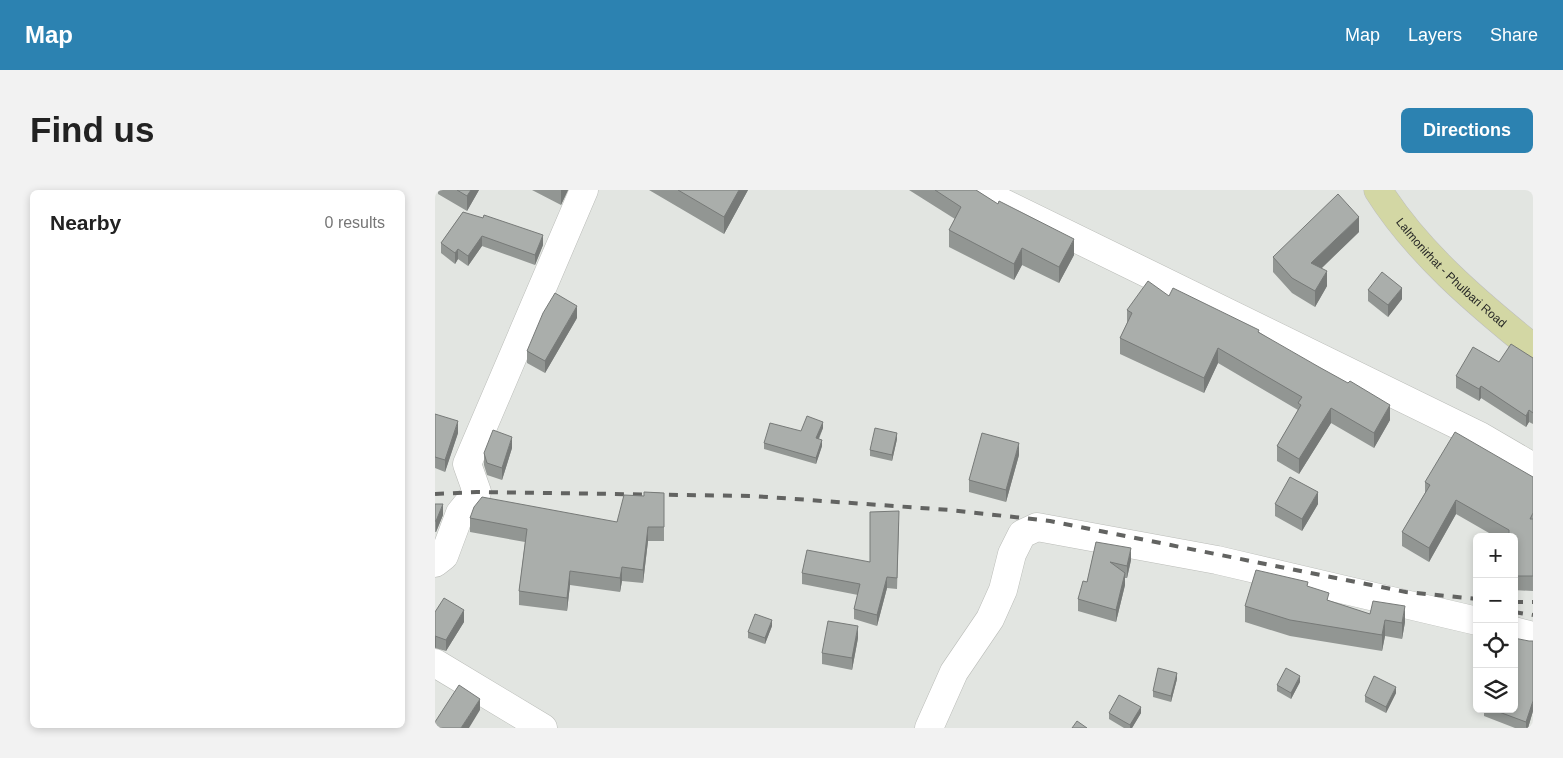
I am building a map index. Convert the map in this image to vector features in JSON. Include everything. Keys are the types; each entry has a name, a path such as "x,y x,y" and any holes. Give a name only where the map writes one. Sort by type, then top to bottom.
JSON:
{"main road":[{"name":"Lalmonirhat - Phulbari Road","path":"1378,190 1436,264 1496,318 1533,348"}],"street":[{"path":"435,563 444,556 460,513 477,492 467,464 584,190"},
{"path":"981,191 1479,436 1533,467"},
{"path":"929,728 954,672 990,619 1003,590 1012,554 1022,534 1037,527 1217,560 1473,621"},
{"path":"1518,632 1533,636"},
{"path":"435,663 543,728"}],"building":[{"path":"457,190 471,190 467,196"},
{"path":"678,190 739,190 724,217"},
{"path":"935,190 976,190 998,204 999,201 1074,239 1059,267 1022,248 1014,264 949,230 961,207"},
{"path":"1338,194 1359,217 1311,263 1327,271 1315,291 1292,278 1273,257"},
{"path":"463,212 483,218 484,215 543,235 535,255 482,236 468,256 458,249 455,253 441,243"},
{"path":"1382,272 1402,288 1388,305 1368,290"},
{"path":"1148,281 1169,296 1173,288 1259,330 1258,332 1319,367 1348,383 1350,381 1390,405 1374,433 1331,408 1299,459 1277,446 1301,405 1298,403 1302,397 1218,348 1204,378 1120,338 1132,313 1127,310"},
{"path":"555,293 577,306 545,361 527,351 543,313"},
{"path":"1511,344 1533,358 1533,413 1529,410 1526,416 1481,386 1479,389 1456,376 1473,347 1499,362"},
{"path":"435,414 458,421 445,460 435,457"},
{"path":"807,416 823,422 816,438 822,440 816,458 764,443 770,423 801,431"},
{"path":"875,428 897,433 892,455 870,450"},
{"path":"493,430 512,437 502,468 487,463 484,453"},
{"path":"1455,432 1533,477 1533,513 1530,519 1533,519 1533,576 1518,576 1518,533 1509,533 1509,530 1456,500 1429,548 1402,532 1430,485 1425,482"},
{"path":"982,433 1019,443 1006,490 969,480"},
{"path":"1290,477 1318,492 1302,519 1275,504"},
{"path":"644,492 664,493 664,527 648,527 643,570 622,567 620,578 570,571 567,598 519,591 527,529 470,518 474,507 482,497 617,522 624,495 644,496"},
{"path":"435,504 443,504 436,521 435,521"},
{"path":"899,511 897,578 887,577 877,615 854,609 860,584 802,573 807,550 870,562 870,512"},
{"path":"1096,542 1131,548 1127,566 1110,562 1125,573 1116,610 1078,599 1083,581 1087,582"},
{"path":"1256,570 1308,582 1307,586 1329,593 1327,600 1370,614 1373,601 1405,606 1402,623 1385,620 1382,635 1290,620 1245,606"},
{"path":"444,598 464,610 446,640 435,636 435,612"},
{"path":"755,614 772,620 765,638 748,632"},
{"path":"828,621 858,626 852,658 822,653"},
{"path":"1518,639 1533,641 1533,701 1526,722 1502,713 1518,713"},
{"path":"1158,668 1177,673 1171,696 1153,691"},
{"path":"1286,668 1300,676 1291,693 1277,685"},
{"path":"1374,676 1396,687 1386,707 1365,696"},
{"path":"459,685 480,699 461,728 435,728 435,722"},
{"path":"1119,695 1141,707 1130,725 1109,713"},
{"path":"1077,721 1087,728 1072,728"}],"railway":[{"path":"435,494 477,492 753,496 950,510 1050,521 1406,592 1473,599"},
{"path":"1518,602 1533,602"},
{"path":"1518,613 1533,615"}]}
